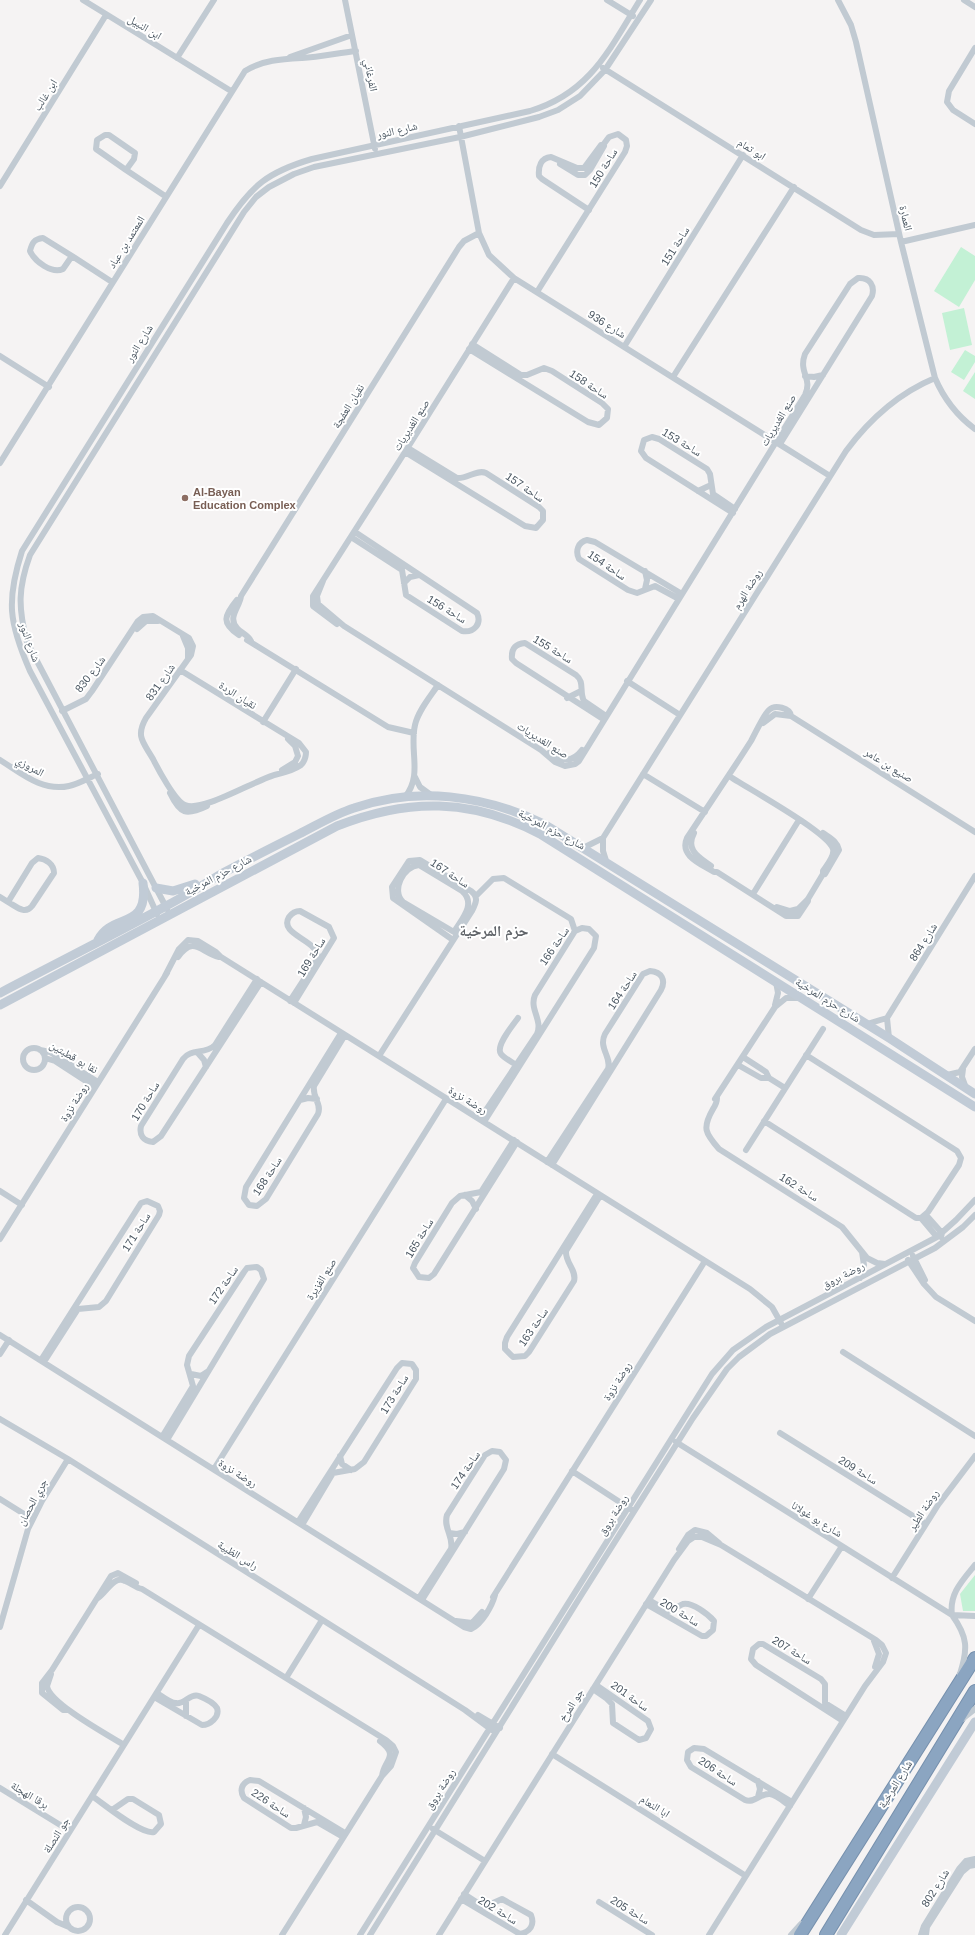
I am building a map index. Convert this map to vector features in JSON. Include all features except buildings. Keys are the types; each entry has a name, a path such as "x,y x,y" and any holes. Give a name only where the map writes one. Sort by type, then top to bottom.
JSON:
{"highway":[{"name":"شارع المرخية","path":"800,1935 957,1684 975,1658"},
{"name":"شارع المرخية","path":"826,1935 975,1691"}],"street":[{"name":"ابن النبيل","path":"82,0 231,92"},
{"path":"177,58 214,0"},
{"name":"الفرغاني","path":"345,0 377,154"},
{"path":"607,0 638,19"},
{"name":"شارع النور","path":"158,915 143,883 30,671 18,644 12,624 10,599 14,574 22,551 151,343 238,206 248,193 262,181 291,165 374,145 530,111 554,102 578,87 598,65 640,0"},
{"name":"شارع النور","path":"168,910 98,774 62,711 27,642 19,600 22,577 30,555 244,212 256,197 280,180 314,167 460,137 539,117 558,110 580,96 605,70 651,0"},
{"name":"العمارة","path":"838,0 849,19 856,42 899,234 935,378 950,406 975,429"},
{"path":"964,0 975,7"},
{"name":"ابن غالب","path":"0,186 106,15"},
{"name":"المعتمد بن عباد","path":"289,58 308,49 352,35"},
{"path":"975,48 949,91 947,102 953,110 975,124"},
{"name":"المعتمد بن عباد","path":"0,463 49,386 165,196 245,71 252,66 289,58 302,58 356,51"},
{"name":"ابو تمام","path":"598,65 868,234 882,236 899,234"},
{"name":"شارع 936","path":"459,126 479,233 489,255 514,278 830,476"},
{"name":"ساحة 150","path":"537,292 590,210 627,146 626,140 618,134 609,138 603,145 604,147 590,170 585,175 575,174 551,157 542,161 539,166 539,176 590,210"},
{"path":"126,170 136,156 133,150 109,136 100,136 97,140 96,149 126,170 165,196"},
{"name":"ساحة 151","path":"624,347 743,155"},
{"path":"673,377 794,187"},
{"path":"901,242 975,225"},
{"name":"نقيان العفجة","path":"414,733 388,727 251,640 237,629 233,622 234,612 241,596 464,241 479,233"},
{"path":"72,256 63,269 55,270 36,260 30,251 33,242 43,238 72,256 112,282"},
{"name":"صنع الغديريات","path":"514,278 407,450 323,581 318,596 318,604 344,626 541,750 555,762 565,766 575,764 582,757 585,748 680,596 823,375 872,296 874,292 872,284 867,280 858,278 850,284 805,354 802,365 807,390 778,443"},
{"path":"151,343 159,348"},
{"name":"ساحة 158","path":"471,347 521,375 527,375 544,368 552,371 602,403 608,409 609,414 603,422 594,424 535,389 471,347"},
{"path":"0,356 49,386"},
{"path":"533,373 533,383 535,389"},
{"path":"805,376 814,377 823,375"},
{"name":"روضة الهرم","path":"603,838 830,476 857,436 875,418 908,392 935,378"},
{"name":"ساحة 153","path":"652,437 659,439 707,469 710,474 711,485 715,497 734,511 698,491 643,455 641,445 644,440 652,437"},
{"name":"ساحة 157","path":"407,450 459,479 481,472 486,473 539,507 543,511 543,520 536,528 525,526 407,450"},
{"path":"469,476 469,491"},
{"path":"698,491 711,485"},
{"name":"ساحة 156","path":"353,534 476,613 479,618 478,624 474,629 468,632 462,631 410,598 404,592 402,570 353,534"},
{"name":"ساحة 154","path":"592,540 645,571 680,596 658,586 645,589 637,593 628,590 584,563 579,559 577,550 583,541 592,540"},
{"path":"645,571 647,580 645,589"},
{"path":"404,583 410,577 419,575"},
{"name":"شارع 830","path":"62,711 86,698 126,640 144,622 151,620 159,622 189,638 193,646 191,655 188,658"},
{"name":"ساحة 155","path":"520,644 530,645 576,675 581,682 581,691 584,701 604,718 567,698 516,663 512,659 511,654 516,646 520,644"},
{"name":"شارع 831","path":"150,753 144,733 148,716 188,658"},
{"path":"263,722 296,669"},
{"name":"نقيان الردة","path":"150,753 168,786 180,802 186,806 196,806 214,801 280,773 295,762 298,756 295,746 285,736 180,670"},
{"path":"628,681 680,715"},
{"path":"405,797 412,787 415,777 414,733 419,715 438,685"},
{"path":"567,698 581,691"},
{"name":"صنيع بن عامر","path":"729,776 817,832 819,831 835,841 839,850 830,868 823,874 808,899 798,909 790,911 768,904 717,872 703,865 687,853 686,841 762,723 775,714 792,716 975,832"},
{"name":"المروزي","path":"0,760 30,779 49,787 69,786 98,774"},
{"path":"643,774 705,812"},
{"path":"415,777 420,787 431,795"},
{"name":"شارع حزم المرخية","path":"168,910 221,875 348,810 379,801 431,795 464,798 494,804 514,810 544,824 889,1038 975,1094"},
{"name":"شارع حزم المرخية","path":"0,1005 158,915 337,826 358,817 383,810 408,806 438,804 489,813 519,823 540,834 975,1107"},
{"path":"753,894 800,820"},
{"path":"583,848 603,838"},
{"path":"603,838 602,844 607,864"},
{"path":"0,897 8,902 24,911 28,910 54,873 52,865 42,859 35,859 8,902"},
{"name":"ساحة 167","path":"454,936 393,898 391,891 394,883 409,861 417,859 471,891 476,896"},
{"name":"ساحة 167","path":"411,866 422,866 462,891 467,896 469,903 467,910 454,936 403,902 398,896 398,885 411,866"},
{"path":"156,888 168,891 181,890 221,875"},
{"name":"شارع 864","path":"887,1018 975,876"},
{"name":"ساحة 167","path":"378,1055 474,906 476,896 493,878 504,878 571,919 575,931"},
{"path":"98,941 103,932 125,921 142,908 145,900 143,883"},
{"name":"ساحة 169","path":"303,911 332,930 334,938 329,948 292,1002 316,961 318,954 313,946 290,929 288,920 295,912 303,911"},
{"name":"شارع حزم المرخية","path":"0,993 98,941 158,915"},
{"name":"ساحة 166","path":"582,928 589,929 594,933 596,943 482,1121 538,1030 532,1005 535,995 575,931 582,928"},
{"name":"روضة نزوة","path":"0,1239 165,976 179,949 188,940 198,941 292,1002 446,1099 516,1141 764,1299 780,1320 783,1327"},
{"path":"313,946 329,948"},
{"name":"ساحة 164","path":"650,971 657,972 662,977 664,985 550,1164 608,1069 609,1064 602,1039 643,974 650,971"},
{"name":"ساحة 170","path":"259,980 206,1068 161,1136 153,1142 144,1139 140,1130 144,1120 183,1059 189,1054 209,1050 215,1045 259,980"},
{"name":"ساحة 162","path":"775,1007 778,993 776,982"},
{"name":"ساحة 162","path":"802,998 786,998 775,1007 705,1115 702,1128 708,1143 842,1227 872,1261 886,1264"},
{"path":"536,1017 550,1017"},
{"path":"516,1065 501,1054 499,1049 500,1044 518,1018"},
{"path":"866,1024 887,1018 889,1038"},
{"path":"746,1150 823,1028"},
{"name":"ساحة 168","path":"343,1034 315,1082 313,1089 319,1105 318,1114 266,1199 257,1206 249,1205 244,1198 246,1187 343,1034"},
{"path":"32,1048 40,1050 45,1058 43,1066 35,1070 27,1068 22,1061 24,1053 32,1048"},
{"name":"نقا بو قطبتين","path":"40,1050 50,1052 97,1085"},
{"path":"947,1075 957,1074 963,1069 975,1050"},
{"path":"197,1052 204,1060 206,1068"},
{"path":"605,1054 620,1056"},
{"path":"764,1121 916,1218 923,1216 959,1165 961,1158 959,1153 806,1055"},
{"path":"743,1057 766,1072 769,1078 785,1088"},
{"name":"نقا بو قطبتين","path":"45,1058 55,1060 97,1085"},
{"path":"738,1064 761,1078 769,1078"},
{"path":"963,1069 962,1077 966,1088"},
{"path":"300,1100 308,1098 316,1099"},
{"name":"صنع الفزيرة","path":"214,1469 446,1099"},
{"name":"ساحة 165","path":"516,1141 476,1209 434,1274 429,1278 419,1278 413,1268 415,1262 452,1203 460,1196 478,1194 484,1189 516,1141"},
{"path":"0,1191 22,1205"},
{"path":"465,1195 472,1201 476,1209"},
{"name":"ساحة 163","path":"599,1195 568,1244 565,1256 574,1274 571,1286 529,1352 519,1358 513,1358 505,1349 504,1343 599,1195"},
{"name":"روضة بروق","path":"360,1935 490,1725 630,1509 672,1439 720,1364 751,1336 939,1235 975,1200"},
{"name":"ساحة 171","path":"147,1201 158,1206 160,1211 159,1215 106,1301 99,1307 82,1308 76,1311 43,1361 84,1293 141,1204 147,1201"},
{"name":"روضة بروق","path":"370,1935 582,1594 727,1369 739,1357 756,1344 783,1327 912,1261 948,1239 975,1215"},
{"path":"912,1261 941,1238 923,1216"},
{"path":"860,1278 864,1265 861,1250"},
{"path":"908,1253 924,1284 936,1297 975,1321"},
{"name":"روضة نزوة","path":"0,1335 456,1621 464,1628 471,1629 475,1627 493,1602 495,1595 705,1261"},
{"path":"553,1265 561,1263 569,1265"},
{"name":"ساحة 172","path":"257,1267 264,1274 264,1279 164,1439 192,1389 193,1383 186,1363 189,1356 247,1268 257,1267"},
{"path":"84,1293 86,1303 92,1308"},
{"path":"0,1354 9,1340"},
{"path":"843,1352 975,1436"},
{"name":"ساحة 173","path":"402,1363 412,1364 416,1370 416,1379 364,1462 357,1468 333,1473 300,1524 340,1456 397,1368 402,1363"},
{"path":"190,1374 201,1376 207,1372"},
{"name":"راس الظبية","path":"0,1419 68,1459 498,1730"},
{"name":"ساحة 209","path":"780,1433 926,1524"},
{"name":"شارع بو غولانا","path":"672,1439 952,1615 965,1637 966,1651 957,1684"},
{"name":"ساحة 174","path":"492,1451 500,1452 504,1456 506,1464 466,1532 421,1599 451,1549 452,1541 445,1521 447,1516 485,1455 492,1451"},
{"path":"340,1456 342,1464 351,1470"},
{"name":"روضة الطير","path":"892,1578 938,1505 975,1456"},
{"name":"جري الحصان","path":"0,1627 24,1538 32,1519 68,1459"},
{"path":"572,1472 635,1512"},
{"path":"0,1499 32,1519"},
{"path":"449,1533 457,1534 466,1532"},
{"name":"جو المرخ","path":"439,1935 674,1560 688,1541 694,1537 702,1537 721,1545 874,1641 879,1651 879,1659 865,1686 709,1935"},
{"path":"808,1599 842,1546"},
{"path":"952,1615 951,1600 954,1593 975,1565"},
{"path":"124,1745 67,1710 63,1710 42,1693 42,1683 98,1598 118,1579 126,1581 142,1589 286,1678 365,1729 387,1746 390,1753 389,1760 382,1776 284,1934"},
{"name":"ساحة 200","path":"647,1602 671,1611 685,1604 693,1606 712,1618 714,1625 710,1634 702,1636 677,1623 647,1602"},
{"path":"677,1608 677,1623"},
{"name":"شارع بو غولانا","path":"952,1615 975,1616"},
{"path":"286,1678 322,1620"},
{"name":"جو النصلة","path":"5,1935 200,1625"},
{"name":"ساحة 207","path":"763,1644 767,1646 821,1679 825,1684 824,1694 827,1704 845,1719 811,1700 753,1662 750,1655 755,1646 763,1644"},
{"name":"ساحة 201","path":"595,1687 627,1706 650,1724 651,1729 646,1738 636,1739 616,1726 612,1720 613,1711 610,1701 595,1687"},
{"path":"811,1700 818,1699 824,1694"},
{"path":"155,1695 175,1703 193,1696 199,1696 215,1706 217,1712 214,1720 205,1725 186,1716 155,1695"},
{"path":"186,1700 186,1716"},
{"path":"613,1711 619,1707 627,1706"},
{"path":"953,1726 975,1709"},
{"path":"841,1935 975,1722"},
{"name":"ساحة 206","path":"694,1748 701,1748 758,1781 791,1804 771,1794 765,1794 747,1802 692,1767 687,1760 688,1752 694,1748"},
{"name":"ابا النعام","path":"552,1754 746,1876"},
{"name":"ساحة 226","path":"255,1780 304,1808 344,1835 318,1822 296,1828 287,1826 247,1801 242,1794 241,1789 246,1781 255,1780"},
{"path":"758,1781 760,1789 758,1798"},
{"name":"برقا الهجلة","path":"0,1788 70,1831"},
{"path":"92,1796 112,1810 146,1832 154,1832 161,1824 159,1815 133,1799 128,1799 112,1810"},
{"path":"304,1808 306,1817 304,1825"},
{"path":"428,1826 485,1860"},
{"name":"شارع 802","path":"921,1935 924,1926 959,1869 966,1862 975,1859"},
{"name":"شارع 802","path":"926,1935 928,1927 962,1872 969,1866 975,1865"},
{"name":"ساحة 202","path":"462,1897 484,1907 491,1905 498,1900 506,1900 531,1915 532,1926 530,1930 520,1934 492,1918 462,1897"},
{"path":"26,1900 52,1917 77,1931 86,1929 91,1921 88,1911 80,1906 75,1907 67,1913 52,1917"},
{"name":"ساحة 205","path":"599,1902 652,1935"},
{"path":"491,1905 492,1918"},
{"name":"شارع المرخية","path":"791,1935 816,1911"},
{"path":"67,1913 66,1920 69,1927"}],"green space":[{"path":"961,247 975,256 975,280 959,307 934,291"},
{"path":"964,308 972,345 950,350 942,313"},
{"path":"965,350 975,356 975,362 964,380 951,372"},
{"path":"975,372 975,399 963,391"},
{"path":"975,1575 975,1611 963,1611 960,1594"}],"place":[{"name":"Al-Bayan Education Complex","path":"185,498"}],"district":[{"name":"حزم المرخية","path":"494,930"}]}
